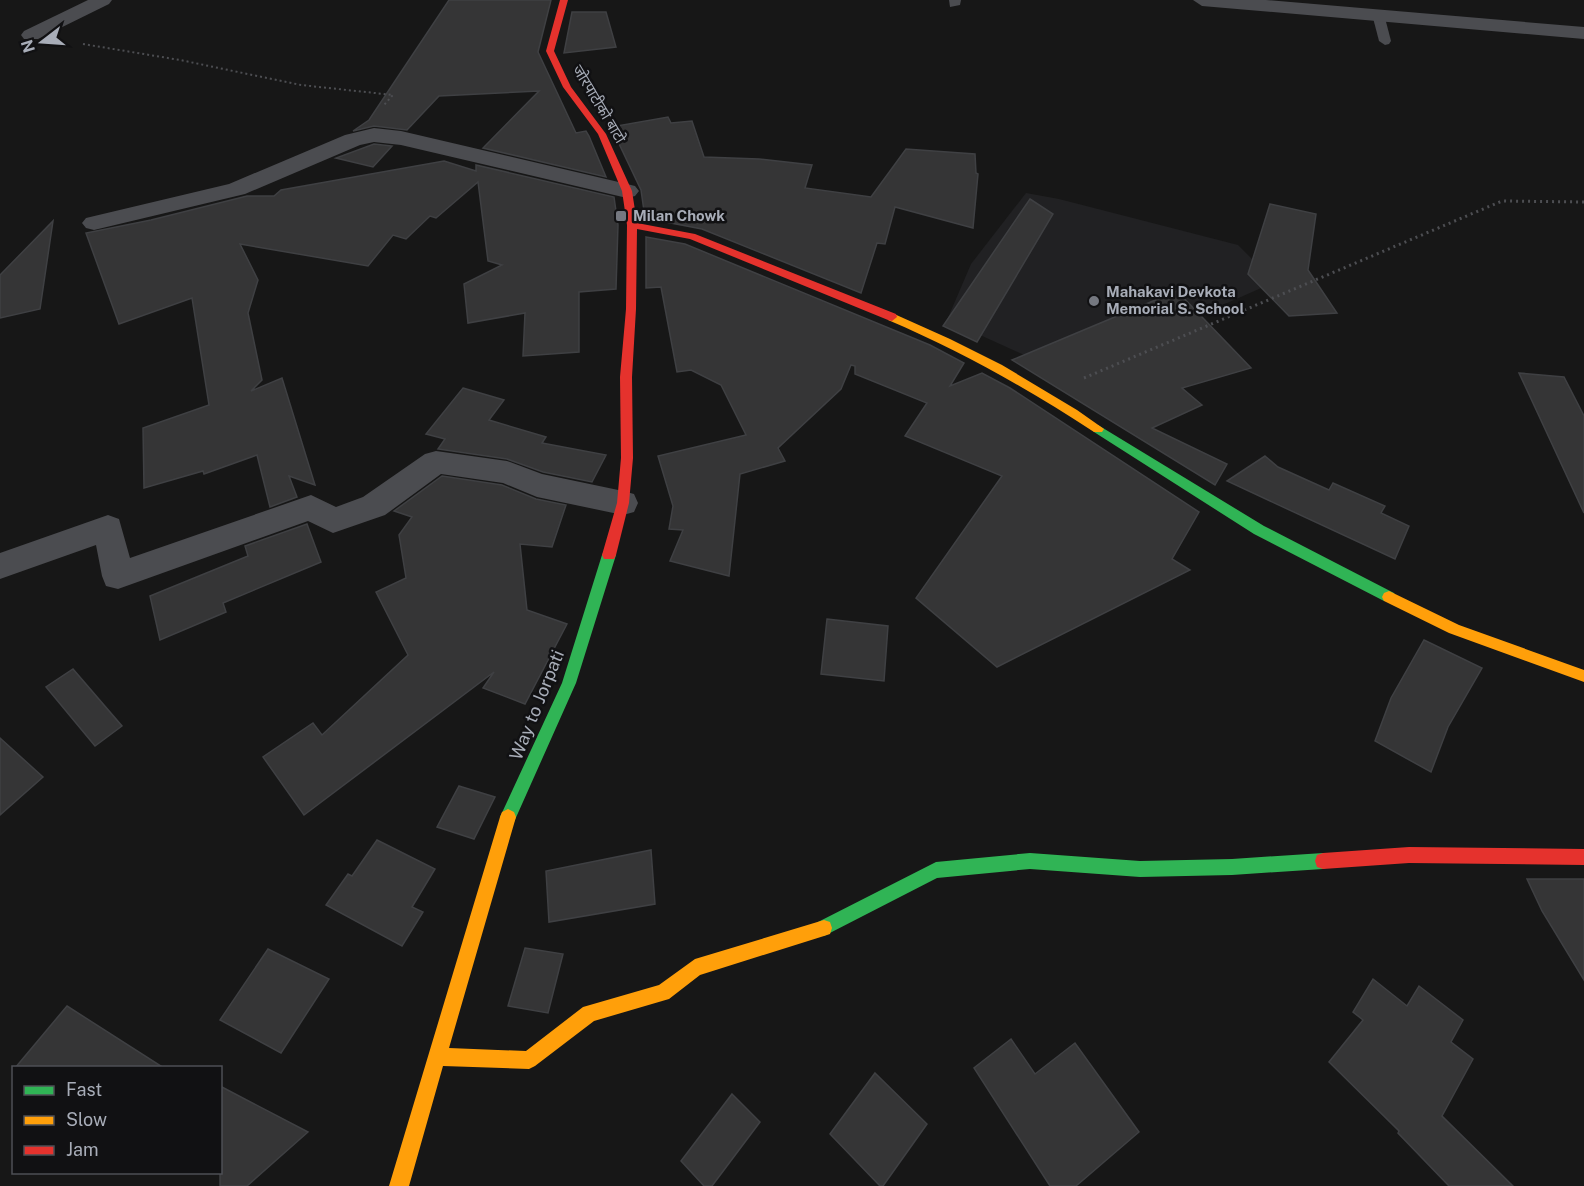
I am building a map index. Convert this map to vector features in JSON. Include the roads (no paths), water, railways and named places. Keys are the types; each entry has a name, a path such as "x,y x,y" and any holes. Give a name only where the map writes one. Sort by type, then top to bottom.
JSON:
{"street":[{"path":"31,35 102,0"},
{"name":"जोरपाटीको बाटो","path":"564,0 550,51 567,87 602,134 627,191 632,225"},
{"path":"1202,0 1584,33"},
{"path":"94,223 237,189 353,140 374,135 401,138 627,191"},
{"path":"632,225 692,236 940,337 1021,379 1259,530 1353,580 1454,629 1584,676"},
{"name":"Way to Jorpati","path":"399,1186 509,814 569,683 623,503 627,458 626,377 632,309 632,225"},
{"path":"0,567 108,528 117,576 311,507 333,522 374,506 436,462 507,472 537,485 623,503"},
{"path":"436,1057 529,1060 589,1013 663,993 694,969 822,929 936,870 1030,861 1140,869 1232,867 1410,855 1584,857"}],"lane":[{"path":"1378,14 1385,41"}],"place":[{"name":"Milan Chowk","path":"621,216"},
{"name":"Mahakavi Devkota Memorial S. School","path":"1094,301"}]}
